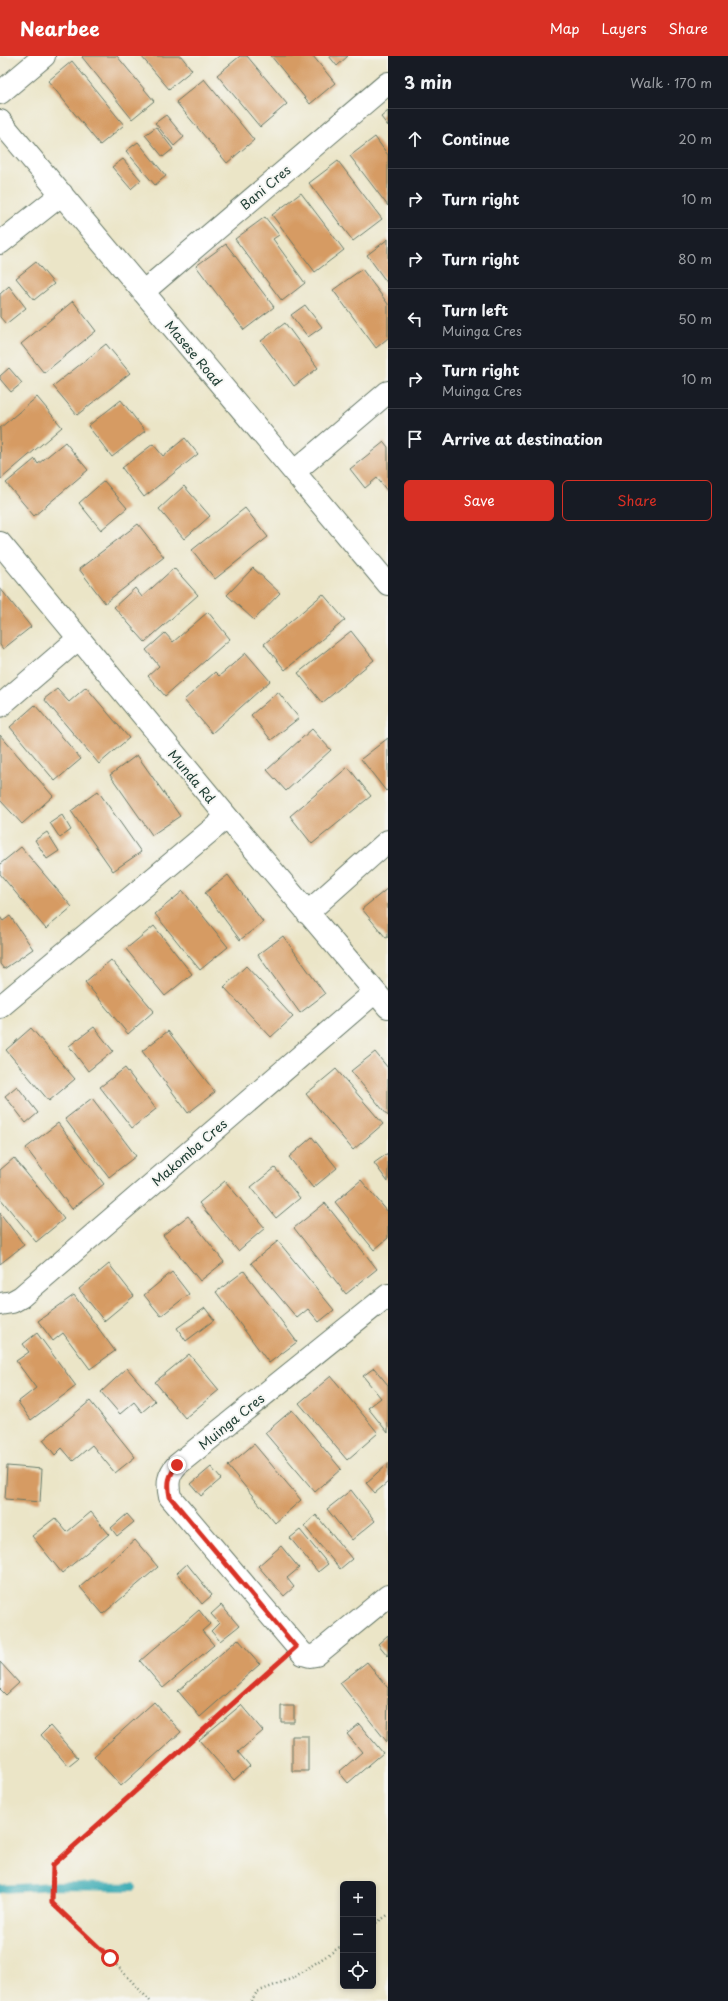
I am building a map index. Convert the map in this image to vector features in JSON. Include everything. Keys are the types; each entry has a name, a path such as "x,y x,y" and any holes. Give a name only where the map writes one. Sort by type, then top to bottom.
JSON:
{"street":[{"path":"0,93 44,56"},
{"name":"Bani Cres","path":"142,292 388,83"},
{"name":"Masese Road","path":"0,121 388,584"},
{"path":"0,243 62,194"},
{"path":"294,472 388,392"},
{"name":"Munda Rd","path":"0,543 226,817 381,999"},
{"path":"0,706 78,639"},
{"path":"0,1007 226,817"},
{"path":"307,913 388,841"},
{"name":"Makomba Cres","path":"0,1304 12,1302 21,1297 381,999"},
{"name":"Muinga Cres","path":"388,1295 177,1465 170,1473 168,1485 170,1497 303,1654 310,1656 316,1655 388,1596"}],"path":[{"path":"150,2001 110,1958 52,1903 53,1865 296,1647"},
{"path":"376,1923 388,1916"},
{"path":"251,2001 257,1992 293,1978 340,1947"}],"building":[{"path":"117,56 154,101 132,119 82,57"},
{"path":"141,56 181,56 192,70 169,89"},
{"path":"240,56 247,56 287,104 260,127 217,75"},
{"path":"271,56 313,56 335,83 310,104"},
{"path":"329,56 348,56 337,66"},
{"path":"72,61 124,125 100,145 48,81"},
{"path":"204,79 254,140 227,163 176,102"},
{"path":"388,111 388,126 381,117"},
{"path":"166,115 184,137 174,146 155,123"},
{"path":"156,127 173,149 163,157 145,135"},
{"path":"375,137 388,155 388,206 350,156"},
{"path":"138,142 166,176 155,185 126,151"},
{"path":"123,159 141,180 131,189 112,167"},
{"path":"338,161 382,219 353,241 309,183"},
{"path":"301,193 344,250 315,272 272,215"},
{"path":"265,217 279,235 273,239 305,283 282,301 235,239"},
{"path":"388,239 388,284 367,255"},
{"path":"226,244 274,307 244,330 196,266"},
{"path":"36,262 54,284 34,300 16,278"},
{"path":"362,269 388,304 388,338 376,348 333,290"},
{"path":"9,286 26,308 6,324 0,317 0,294"},
{"path":"73,301 96,331 44,373 21,344"},
{"path":"305,305 322,327 308,337 291,315"},
{"path":"285,323 318,368 294,386 261,341"},
{"path":"106,344 130,373 77,415 53,386"},
{"path":"9,368 22,383 11,392 0,379 0,376"},
{"path":"37,397 62,427 1,479 0,428"},
{"path":"121,400 145,431 112,457 88,426"},
{"path":"185,438 198,454 144,497 122,468 153,444 163,456"},
{"path":"65,442 88,470 34,516 6,483 35,459 38,464"},
{"path":"384,442 388,447 388,492 377,478 365,488 350,469"},
{"path":"104,481 127,508 101,530 79,503"},
{"path":"184,486 210,516 184,539 159,509"},
{"path":"245,508 268,537 215,579 192,550"},
{"path":"138,524 164,557 105,603 79,569"},
{"path":"174,568 198,595 145,642 114,607 135,588 142,597"},
{"path":"253,568 280,593 254,620 227,595"},
{"path":"0,588 31,627 3,649 0,645"},
{"path":"323,594 345,620 285,670 264,644"},
{"path":"208,612 230,639 165,696 148,676 159,666 146,650 165,633 173,642"},
{"path":"351,631 374,660 322,703 298,673"},
{"path":"246,653 270,681 212,733 184,700 215,672 219,676"},
{"path":"86,687 129,738 99,764 44,699 57,689 69,702"},
{"path":"278,692 299,718 271,740 251,715"},
{"path":"35,705 81,759 55,781 10,727"},
{"path":"312,729 331,750 286,791 267,770"},
{"path":"0,735 53,796 22,824 0,800"},
{"path":"388,738 388,789 386,791 361,759"},
{"path":"137,755 180,816 152,835 110,775"},
{"path":"348,767 371,796 312,844 290,816"},
{"path":"98,791 141,852 113,871 71,811"},
{"path":"62,815 71,830 60,838 50,823"},
{"path":"47,832 59,851 47,859 35,840"},
{"path":"21,847 72,907 46,929 0,874 0,864"},
{"path":"228,875 263,922 240,940 205,893"},
{"path":"388,888 388,937 386,938 362,909"},
{"path":"183,891 228,947 200,970 155,914"},
{"path":"10,916 33,949 4,969 0,964 0,917 3,921"},
{"path":"154,926 192,974 165,996 126,949"},
{"path":"283,936 325,994 300,1013 258,955"},
{"path":"111,960 154,1011 128,1034 85,982"},
{"path":"246,966 293,1017 271,1037 224,987"},
{"path":"94,1027 113,1051 88,1071 69,1046"},
{"path":"31,1028 75,1079 49,1101 6,1050"},
{"path":"168,1031 215,1092 188,1113 142,1051"},
{"path":"375,1052 388,1068 388,1116 351,1071"},
{"path":"125,1068 156,1109 132,1128 100,1087"},
{"path":"336,1069 383,1124 353,1150 306,1094"},
{"path":"17,1086 38,1113 26,1123 5,1096"},
{"path":"92,1098 136,1156 109,1177 65,1119"},
{"path":"58,1123 104,1184 72,1209 26,1148"},
{"path":"312,1137 337,1168 313,1188 289,1157"},
{"path":"388,1153 388,1182 374,1163"},
{"path":"14,1158 64,1219 36,1242 0,1198 0,1170"},
{"path":"275,1168 300,1198 276,1218 251,1187"},
{"path":"361,1180 388,1212 388,1238 374,1250 335,1202"},
{"path":"225,1181 265,1228 238,1251 199,1203"},
{"path":"325,1203 377,1269 346,1294 294,1228"},
{"path":"0,1213 24,1245 0,1264"},
{"path":"188,1216 224,1262 200,1281 163,1235"},
{"path":"278,1241 334,1310 319,1322 308,1309 297,1318 251,1263"},
{"path":"109,1264 134,1296 104,1321 79,1289"},
{"path":"244,1271 297,1342 269,1363 216,1292"},
{"path":"172,1272 189,1294 161,1316 144,1295"},
{"path":"74,1295 115,1351 90,1369 63,1333 53,1341 38,1321"},
{"path":"205,1308 214,1320 186,1341 177,1328"},
{"path":"37,1333 76,1386 31,1420 18,1402 36,1388 16,1361 29,1352 23,1344"},
{"path":"189,1354 219,1390 185,1418 155,1382"},
{"path":"127,1368 155,1401 142,1412 134,1402 120,1414 101,1392"},
{"path":"374,1368 388,1385 388,1433 368,1408 381,1398 363,1376"},
{"path":"331,1376 378,1433 347,1460 299,1403"},
{"path":"90,1401 135,1457 115,1473 92,1445 73,1461 62,1448 55,1455 43,1440"},
{"path":"292,1410 341,1469 315,1492 265,1433"},
{"path":"254,1444 301,1500 275,1523 228,1466"},
{"path":"388,1463 388,1482 375,1493 366,1483"},
{"path":"7,1466 42,1469 40,1502 5,1499"},
{"path":"211,1467 221,1479 201,1496 191,1484"},
{"path":"351,1490 375,1521 352,1540 327,1509"},
{"path":"91,1512 109,1534 62,1573 32,1536 55,1518 67,1532"},
{"path":"127,1514 134,1522 117,1536 111,1528"},
{"path":"316,1515 352,1559 340,1569 304,1526"},
{"path":"300,1530 328,1564 318,1572 290,1538"},
{"path":"135,1540 158,1567 103,1614 80,1587"},
{"path":"281,1546 299,1568 287,1578 294,1587 284,1596 258,1566"},
{"path":"187,1564 212,1595 202,1604 177,1573"},
{"path":"221,1605 239,1626 220,1641 211,1631 219,1623 211,1614"},
{"path":"199,1610 210,1624 202,1631 214,1645 163,1688 140,1661"},
{"path":"388,1635 388,1656 378,1644"},
{"path":"238,1639 260,1664 200,1717 178,1691"},
{"path":"0,1662 19,1683 6,1695 0,1689"},
{"path":"367,1662 388,1688 387,1742 340,1683"},
{"path":"154,1702 181,1732 121,1786 94,1756"},
{"path":"241,1705 263,1731 238,1752 250,1766 234,1780 199,1740"},
{"path":"281,1706 294,1706 294,1722 281,1722"},
{"path":"359,1724 383,1753 348,1783 339,1772 362,1752 347,1734"},
{"path":"50,1726 78,1758 68,1766 41,1735"},
{"path":"292,1736 308,1736 308,1771 292,1771"}],"waterway":[{"path":"0,1889 53,1886 132,1887"}],"route":[{"path":"110,1958 52,1903 53,1865 296,1647 170,1497 168,1485 170,1473 177,1465"}]}
